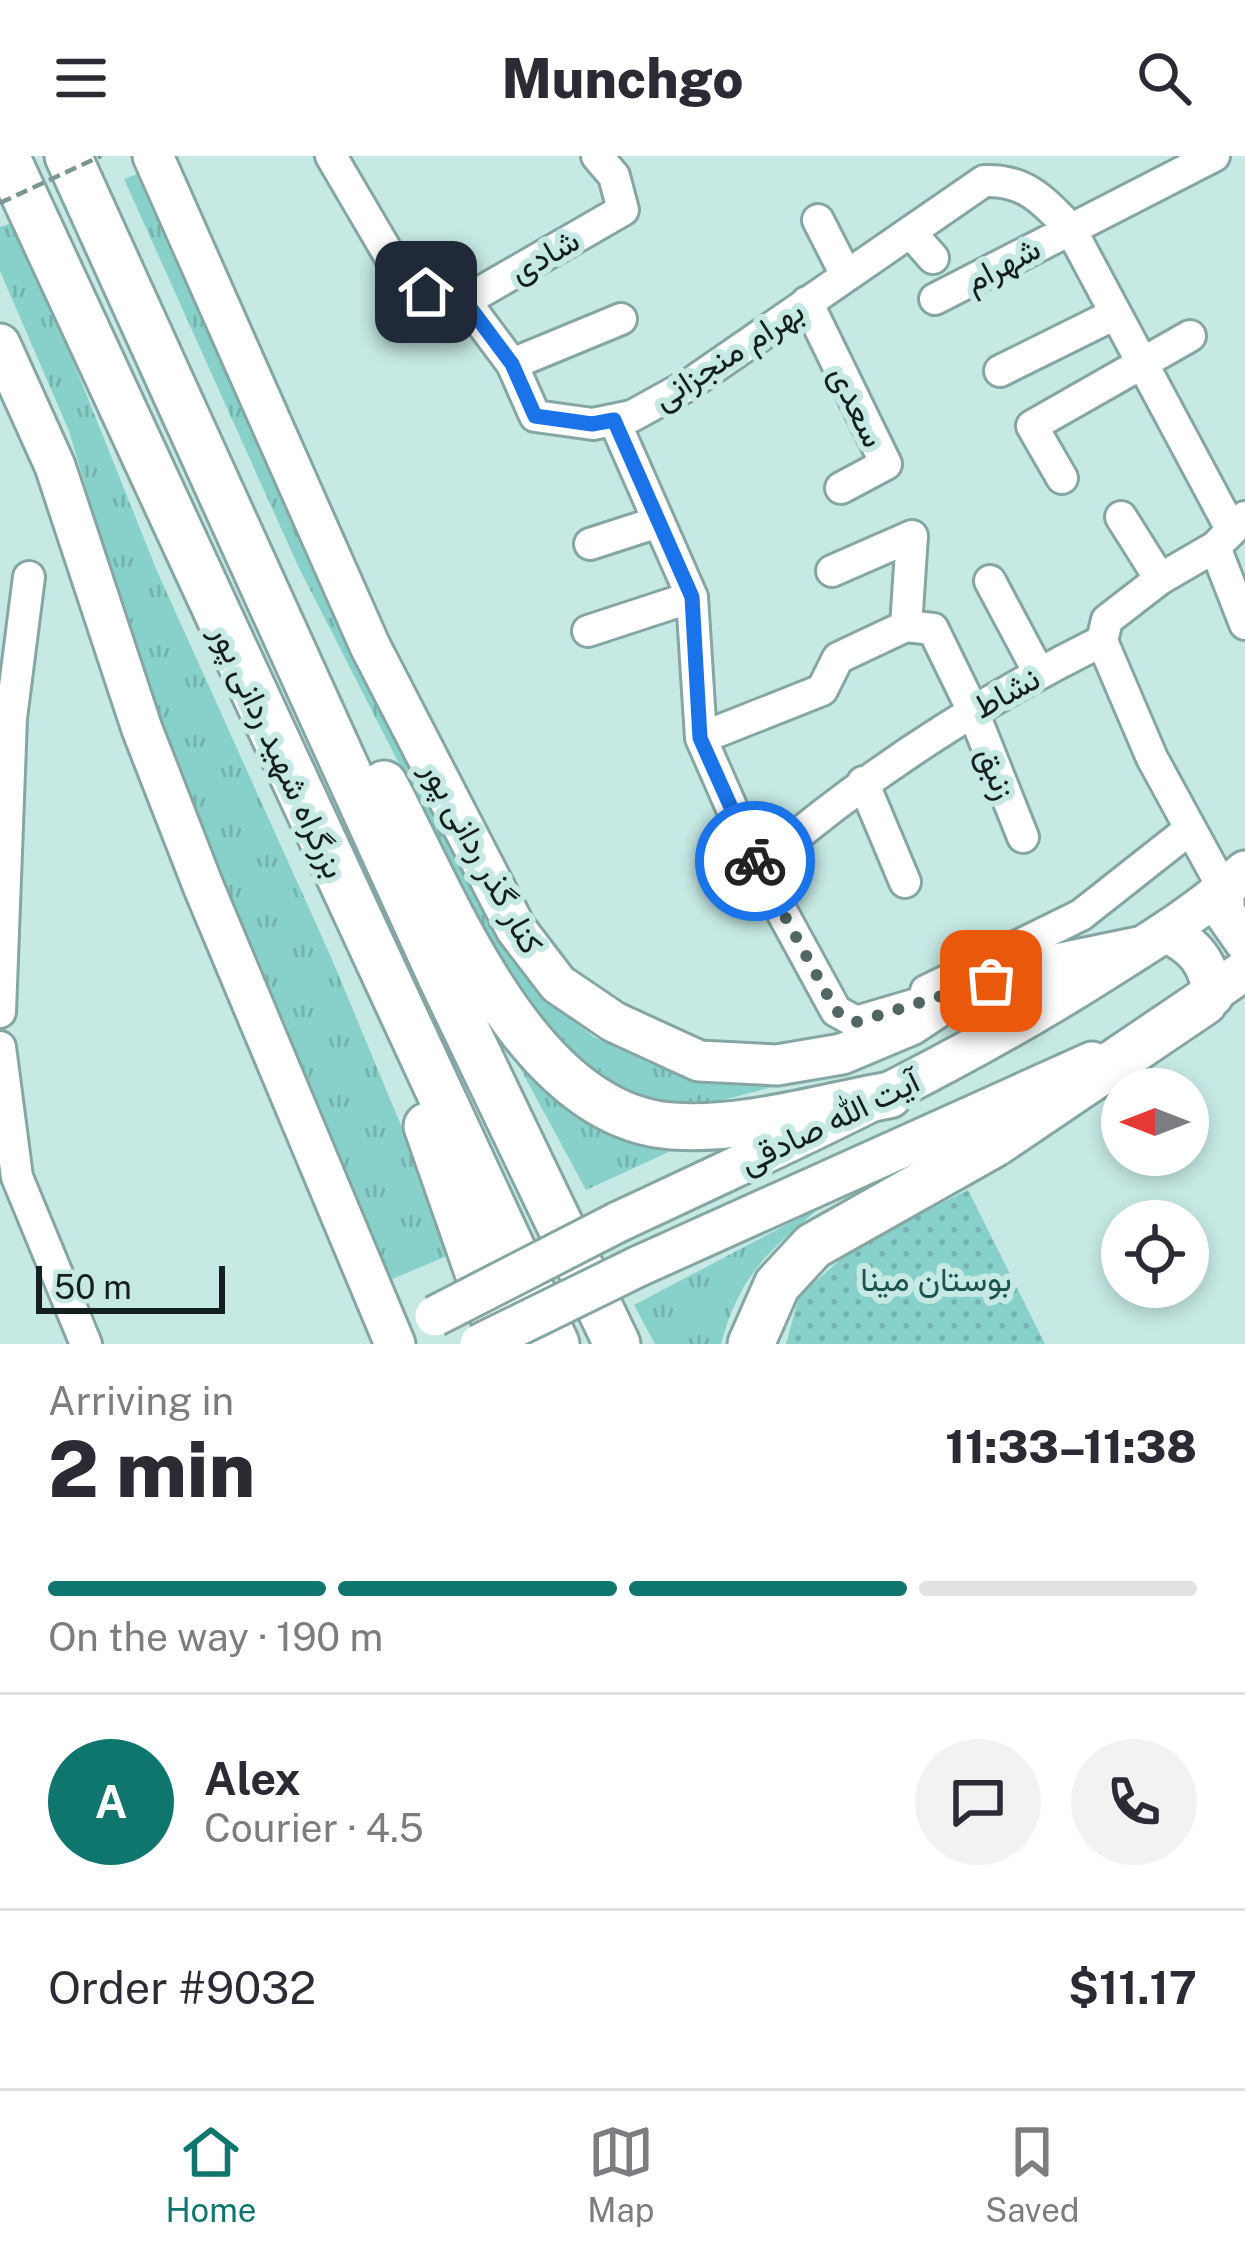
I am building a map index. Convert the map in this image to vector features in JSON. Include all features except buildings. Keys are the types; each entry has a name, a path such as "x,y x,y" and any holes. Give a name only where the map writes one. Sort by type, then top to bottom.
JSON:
{"highway":[{"name":"بزرگراه شهید ردانی پور","path":"6,156 556,1344"},
{"name":"بزرگراه شهید ردانی پور","path":"68,156 442,976 617,1344"},
{"path":"207,460 503,1005 557,1075 635,1121 674,1126 728,1124 889,1095"},
{"path":"348,902 502,1344"},
{"path":"751,1344 777,1285 813,1246 994,1144 1208,999"}],"main road":[{"name":"کنار گذر ردانی پور","path":"156,157 370,646 516,929 558,984 614,1022 698,1061 777,1065 842,1054 911,1025 964,990 1154,939"},
{"path":"0,344 55,466 142,729 196,868 394,1341"},
{"path":"1234,880 1224,912 1245,941"},
{"name":"آیت الله صادقی","path":"394,1341 618,1222 889,1095 1037,1013 1154,939 1234,880"},
{"path":"1154,939 1192,946 1204,963 1208,999"},
{"name":"آیت الله صادقی","path":"480,1344 639,1265 1088,1064 1208,999 1245,970"}],"street":[{"path":"331,156 402,278 426,292 465,301"},
{"name":"شادی","path":"465,301 623,210 614,176 597,156"},
{"path":"1070,228 1214,156"},
{"name":"بهرام منجزانی","path":"465,301 512,364 535,416 592,424 614,420 690,384 984,181 1012,179 1040,197 1070,228 1230,531 1245,624"},
{"path":"818,220 846,275"},
{"name":"شهرام","path":"935,299 1070,228"},
{"path":"910,232 933,258"},
{"name":"سعدی","path":"807,302 886,464 841,488"},
{"path":"1000,371 1113,315"},
{"path":"512,364 621,319"},
{"path":"1061,478 1032,426 1190,336"},
{"path":"614,420 692,597 700,738 758,868 836,1011 856,1022 964,990"},
{"path":"1121,518 1160,579"},
{"path":"590,544 658,522"},
{"name":"نشاط","path":"758,868 863,782 972,709 1102,641 1107,620 1230,531"},
{"path":"700,738 822,690 838,658 906,626 912,536 832,571"},
{"path":"0,1012 11,718 29,578"},
{"path":"990,581 1039,673"},
{"path":"588,631 692,597"},
{"name":"زنبق","path":"906,626 933,628 972,709 1023,837"},
{"path":"1102,641 1152,758 1190,829 1234,880"},
{"path":"863,782 904,882"},
{"path":"856,1022 1081,915 1190,829"},
{"path":"0,1047 17,1177 86,1344"}],"path":[{"path":"0,203 101,156"}],"green space":[{"path":"143,172 474,878 542,996 594,1037 651,1064 694,1076 777,1086 715,1102 640,1100 546,1036 486,934 298,566 124,179"},
{"path":"17,221 157,571 331,957 454,1253 383,1283 152,709 69,431 0,271 0,227"},
{"path":"499,1029 699,1138 586,1190"},
{"name":"بوستان مینا","path":"968,1190 1045,1344 786,1344 799,1296 856,1246"},
{"path":"822,1206 758,1266 737,1300 721,1344 655,1344 634,1305"}],"way so far":[{"path":"755,861 836,1011 856,1022 991,981"}],"route":[{"path":"426,292 465,301 512,364 535,416 592,424 614,420 692,597 700,738 755,861"}]}
